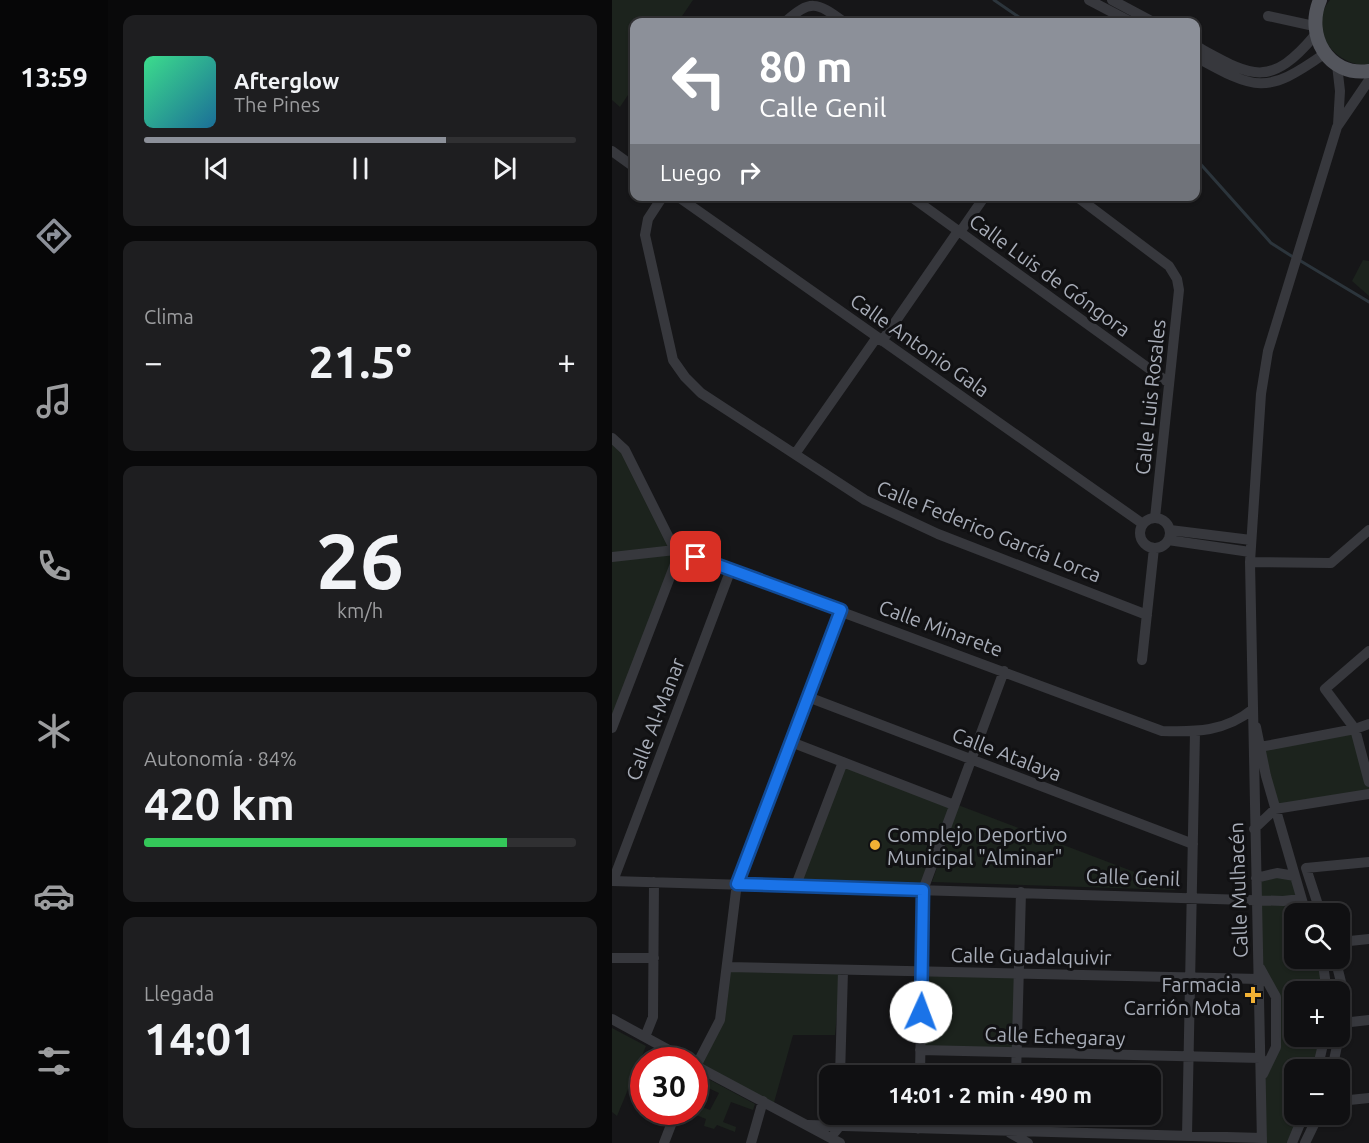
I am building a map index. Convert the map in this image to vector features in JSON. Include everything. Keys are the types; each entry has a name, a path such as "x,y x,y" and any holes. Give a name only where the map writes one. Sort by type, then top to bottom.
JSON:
{"main road":[{"path":"1320,0 1315,11 1314,30 1324,54 1338,65 1350,70 1369,71"}],"street":[{"path":"788,18 798,4 809,0 819,4 838,18"},
{"path":"1089,0 1123,18"},
{"path":"1112,0 1146,18"},
{"path":"1200,48 1243,71 1258,74 1291,62 1314,30 1268,16"},
{"path":"1200,59 1241,81 1259,84 1276,83 1324,54"},
{"path":"1303,903 1275,809 1253,709 1250,551 1260,394 1268,351 1337,127 1340,92 1338,65"},
{"path":"1337,127 1369,80"},
{"path":"613,155 630,165"},
{"name":"Calle Federico García Lorca","path":"660,201 648,219 645,235 673,360 685,377 701,393 865,500 938,534 1147,615"},
{"name":"Calle Antonio Gala","path":"684,201 1143,524"},
{"name":"Calle Luis de Góngora","path":"917,201 1169,383"},
{"path":"795,454 913,298 981,201"},
{"name":"Calle Luis Rosales","path":"1083,201 1169,266 1178,279 1155,518"},
{"path":"612,438 625,450 677,551 612,728"},
{"path":"1155,518 1165,521 1169,535 1162,546 1154,548 1145,544 1141,537 1143,524 1155,518"},
{"path":"1169,535 1250,551 1331,563 1369,530"},
{"path":"1142,660 1154,548"},
{"name":"Calle Minarete","path":"612,557 677,551 731,569 1162,731 1196,732 1231,725 1253,709"},
{"name":"Calle Al-Manar","path":"613,881 731,569"},
{"path":"704,1047 720,1020 737,884 841,610"},
{"path":"1369,651 1325,689 1355,729 1369,782"},
{"path":"920,1065 923,890 1004,671"},
{"name":"Calle Atalaya","path":"808,697 1193,844"},
{"name":"Calle Mulhacén","path":"1253,709 1262,1141"},
{"path":"1260,747 1355,729 1369,724"},
{"path":"1187,1136 1196,732"},
{"path":"791,742 954,805"},
{"path":"796,885 843,762"},
{"path":"1254,829 1275,809 1369,794"},
{"path":"1317,903 1306,868 1369,862"},
{"path":"1256,878 1277,873 1294,876"},
{"name":"Calle Genil","path":"613,881 1257,898 1300,895 1312,888"},
{"path":"645,1037 653,1017 654,882"},
{"path":"1016,1065 1021,892"},
{"path":"1350,941 1369,939"},
{"path":"612,958 654,958"},
{"path":"1258,965 1276,997 1276,1047 1261,1077"},
{"name":"Calle Guadalquivir","path":"727,967 1259,979"},
{"path":"840,1065 843,971"},
{"path":"612,1019 662,1047"},
{"path":"1350,1027 1369,1020"},
{"name":"Calle Echegaray","path":"920,1050 1260,1059"},
{"path":"708,1073 808,1125 833,1141 839,1126"},
{"path":"1350,1100 1369,1098"},
{"path":"751,1143 763,1101"},
{"path":"664,1143 671,1125"},
{"path":"808,1125 1187,1136 1262,1141"},
{"path":"1012,1132 1013,1125"},
{"path":"1292,1143 1299,1125"},
{"path":"1305,1143 1314,1125"},
{"path":"1012,1132 1028,1143"}],"shaded area":[{"path":"612,0 693,0 681,18 630,18 630,92 620,107 612,100"},
{"path":"1330,0 1369,0 1369,65 1345,60 1328,44 1321,23 1323,11"},
{"path":"1363,260 1369,261 1369,296 1352,281"},
{"path":"612,438 625,450 675,550 612,728"},
{"path":"1355,729 1369,782 1369,794 1275,809 1260,747"},
{"name":"Complejo Deportivo Municipal \"Alminar\"","path":"843,762 954,805 923,890 796,885"},
{"path":"958,805 1174,887 1175,890 932,882"},
{"path":"1295,876 1303,903 1284,903 1284,969 1324,969 1325,981 1284,981 1284,1047 1322,1047 1320,1059 1284,1059 1284,1125 1300,1125 1292,1143 1262,1143 1261,1077 1276,1047 1276,997 1258,965 1256,878"},
{"path":"727,967 841,972 835,1035 793,1035 773,1106 708,1072 708,1047 706,1047 720,1020"},
{"path":"922,972 1019,974 1016,1053 920,1050"},
{"path":"612,1028 646,1046 630,1047 630,1085 617,1116 612,1112"},
{"path":"708,1079 755,1104 753,1110 731,1102 723,1122 736,1127 735,1132 717,1125 714,1129 704,1126 708,1125 708,1109 710,1110 719,1093 708,1088"}],"waterway":[{"path":"994,0 1020,18"},
{"path":"1200,163 1271,243 1293,257"},
{"path":"1299,260 1369,302"}],"place":[{"name":"Complejo Deportivo Municipal \"Alminar\"","path":"875,845"},
{"name":"Farmacia Carrión Mota","path":"1253,995"}],"route":[{"path":"696,557 841,610 737,884 923,890 921,1012"}]}
